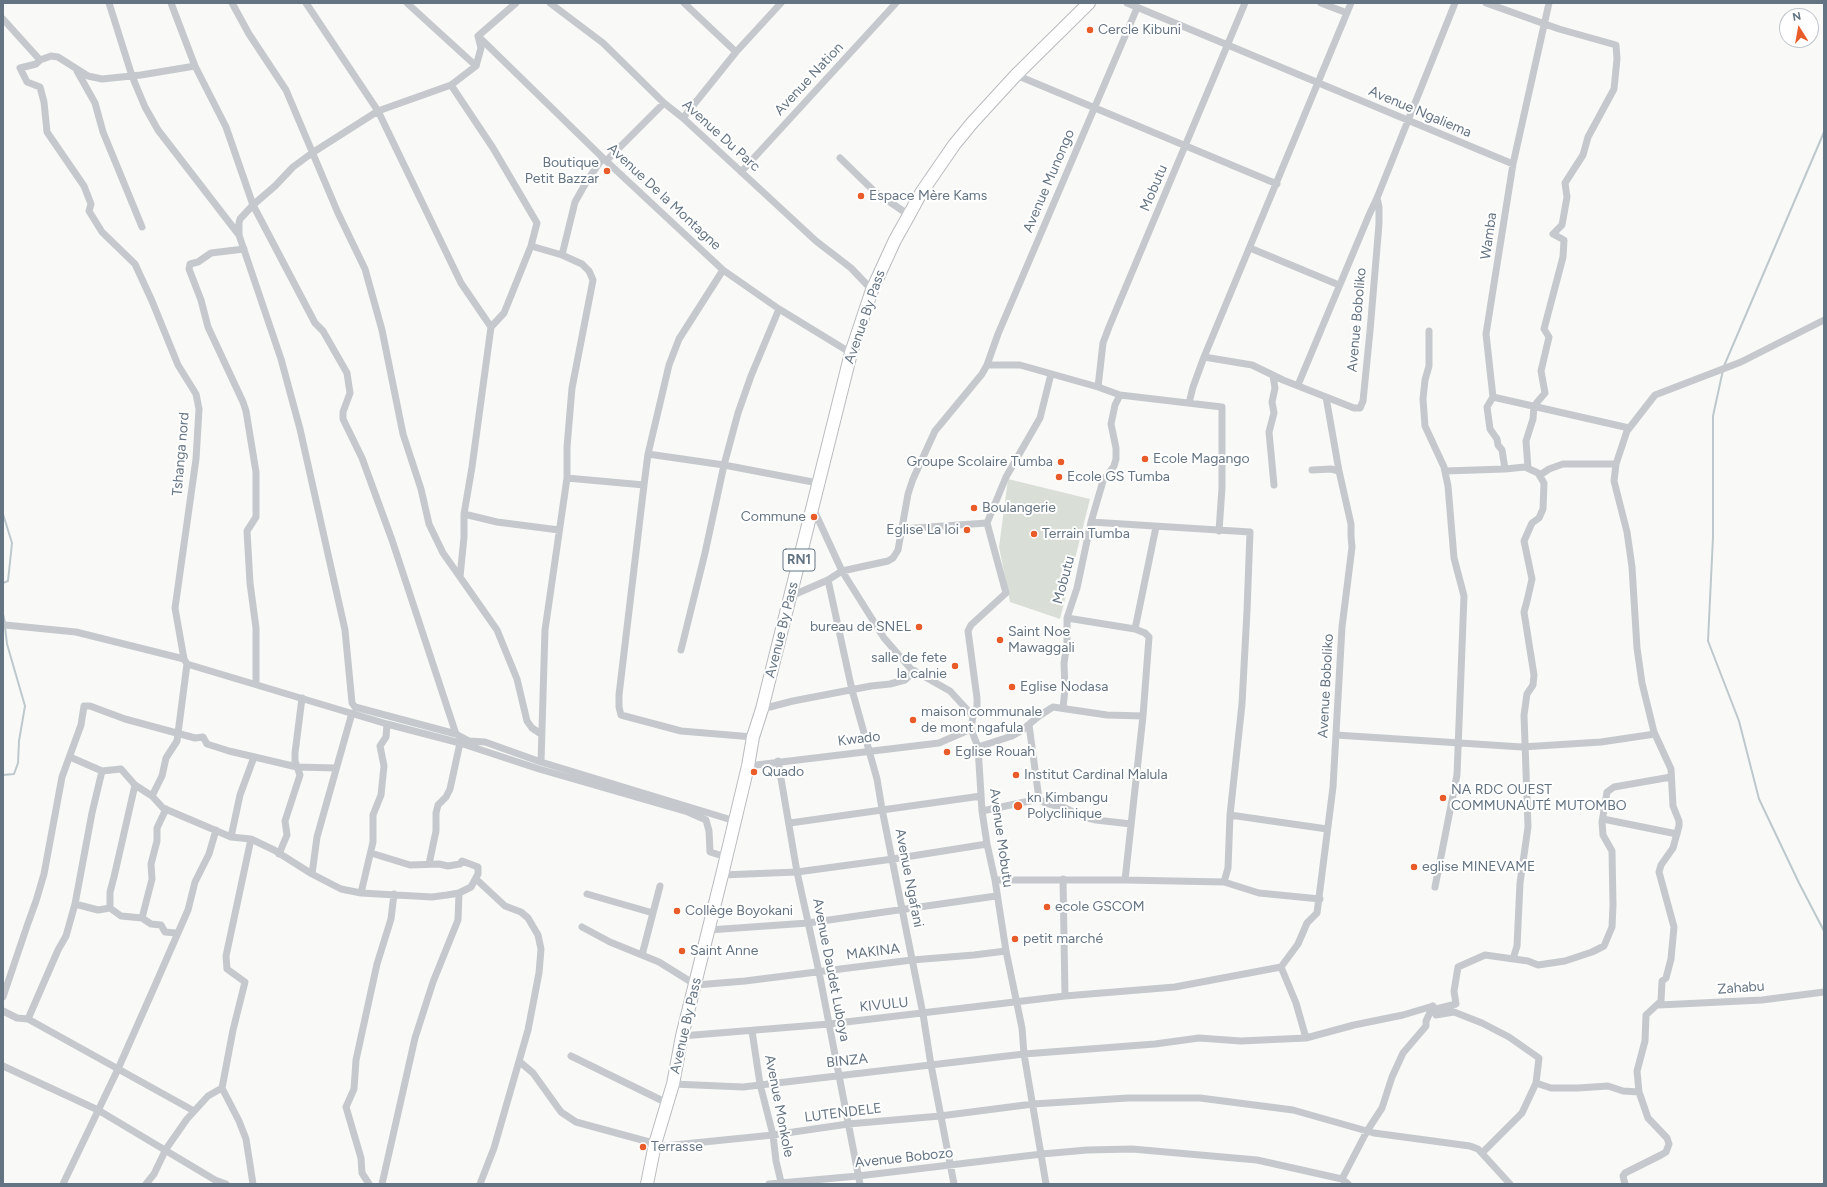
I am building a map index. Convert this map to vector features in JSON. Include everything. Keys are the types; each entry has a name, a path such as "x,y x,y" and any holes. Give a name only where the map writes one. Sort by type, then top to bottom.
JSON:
{"highway":[{"name":"Avenue By Pass","path":"647,1184 655,1144 673,1084 682,1036 696,985 748,766 752,737 762,709 851,353 872,290 895,240 921,193 954,145 1016,75 1089,3"}],"street":[{"path":"109,3 132,76 144,107 158,130 239,235 244,249 280,359 302,436 345,630 353,705 456,734 469,740 485,742 541,762 735,821"},
{"path":"172,3 195,66 226,127 254,205 315,323 323,332 348,377 350,393 343,412 344,419 362,458 392,540 456,734"},
{"path":"232,3 249,34 286,90 338,213 365,269 382,330 403,434 421,489 429,524 443,553 497,630 517,679 527,721 532,728 541,734"},
{"path":"306,3 378,111 461,283 491,327"},
{"path":"407,3 476,66"},
{"path":"239,235 240,219 293,167 312,153 378,111 451,85 476,66 481,48 478,36 516,3"},
{"name":"Avenue Du Parc","path":"550,3 603,43 664,103 683,118 816,241 851,268 872,290"},
{"path":"684,3 736,52"},
{"path":"683,118 736,52 780,3"},
{"name":"Avenue Nation","path":"741,172 896,3"},
{"name":"Avenue Ngaliema","path":"1127,3 1318,84 1513,164"},
{"name":"Mobutu","path":"1098,387 1103,343 1109,327 1245,3"},
{"path":"1320,3 1347,13"},
{"path":"1189,403 1204,357 1351,3"},
{"name":"Avenue Boboliko","path":"1298,385 1377,198 1455,3"},
{"path":"1486,3 1543,24 1616,45 1617,59 1614,89 1588,137 1583,155 1565,183 1567,197 1562,225 1553,234 1564,240 1563,257 1544,329 1549,337 1541,371 1545,393 1534,406 1533,419 1526,441 1528,468"},
{"name":"Wamba","path":"1505,469 1502,450 1498,446 1497,439 1490,429 1487,407 1493,397 1486,334 1513,164 1543,24 1549,3"},
{"name":"Avenue Munongo","path":"842,571 883,563 893,558 898,550 908,494 913,479 935,431 982,374 987,365 997,337 1138,8"},
{"path":"3,19 40,60 51,56 58,57 88,76 102,79 195,66"},
{"name":"Avenue De la Montagne","path":"478,36 605,160 723,270 779,309 851,353"},
{"name":"Tshanga nord","path":"40,60 36,64 20,68 27,82 40,87 44,102 47,132 84,186 91,204 89,212 102,232 135,264 178,365 196,394 199,409 196,459 175,608 186,662 179,734"},
{"path":"77,70 96,103 103,132 142,228"},
{"path":"1016,75 1094,109 1277,184"},
{"path":"451,85 493,148 535,219 537,226 531,246 504,312 491,327 472,467 464,514 464,537 460,577"},
{"path":"562,255 575,202 588,179 605,160 664,103"},
{"path":"840,158 875,192 909,215"},
{"name":"Avenue Boboliko","path":"1204,357 1252,365 1273,376 1358,409 1360,408 1363,401 1379,217 1377,198"},
{"path":"531,246 562,255 582,264 589,271 593,280 572,388 567,447 567,478 545,630 541,762"},
{"path":"1250,248 1339,285"},
{"path":"244,249 211,253 198,262 190,264 189,269 201,300 208,327 246,411 256,472 256,517 247,531 250,583 256,628 256,684"},
{"path":"723,270 679,339 669,365 648,454 619,695 621,715 681,731 752,737"},
{"path":"681,650 724,465 751,376 779,309"},
{"path":"1625,1184 1623,1176 1625,1173 1661,1155 1669,1148 1670,1144 1667,1138 1648,1118 1639,1092 1638,1064 1642,1055 1645,1041 1646,1015 1659,1005 1661,1001 1662,980 1666,978 1670,965 1675,934 1659,872 1661,865 1673,848 1679,821 1673,806 1671,777 1668,762 1655,734 1642,682 1637,648 1632,567 1625,519 1615,485 1616,464 1629,428 1657,394 1741,362 1824,320"},
{"path":"1429,331 1429,366 1425,380 1423,399 1425,426 1445,471 1454,558 1464,596 1456,782 1435,887"},
{"path":"987,365 1020,365 1120,394 1222,407 1222,488 1220,531"},
{"path":"901,530 987,523 1006,477 1040,418 1051,374"},
{"path":"1273,376 1274,388 1272,402 1274,413 1269,432 1274,484"},
{"name":"Mobutu","path":"1063,708 1067,618 1077,588 1091,522 1103,481 1114,466 1116,459 1116,448 1111,424 1115,405 1120,394"},
{"name":"Avenue Boboliko","path":"1281,967 1298,944 1307,923 1317,913 1320,899 1333,787 1342,627 1352,547 1351,524 1339,471 1326,397"},
{"path":"1493,397 1629,428"},
{"path":"648,454 724,465 818,484"},
{"path":"1540,475 1549,469 1563,464 1616,464"},
{"path":"1445,471 1528,468 1540,475 1545,489 1543,509 1539,518 1532,522 1524,542 1532,578 1524,612 1534,675 1533,685 1527,694 1524,747 1528,827 1520,883 1516,946 1513,959"},
{"path":"1312,470 1331,469 1339,471"},
{"path":"567,478 644,485"},
{"path":"812,505 842,571 884,638 911,669 950,691 973,716"},
{"path":"464,514 497,522 559,530"},
{"path":"1091,522 1250,532 1248,611 1242,704 1230,815 1228,868 1224,882"},
{"name":"Avenue Mobutu","path":"987,523 1006,593 971,625 968,631 977,698 977,707 973,716 971,729 978,747 980,796 987,844 995,880 996,896 1006,951 1022,1028 1024,1054 1046,1184"},
{"path":"1135,630 1156,527"},
{"path":"791,596 828,580 842,571"},
{"name":"Avenue Ngafani","path":"828,580 852,690 868,752 877,779 923,1014 940,1116 954,1184"},
{"path":"1067,618 1135,630 1145,633 1149,637 1143,716 1125,880"},
{"path":"5,624 76,632 186,662 387,724 460,743 539,769 688,812 706,820 709,831 710,852 726,857"},
{"path":"762,709 793,701 870,686 890,684 905,680 915,671"},
{"path":"279,854 287,835 285,821 300,775 295,753 302,698"},
{"path":"3,997 44,874 62,777 70,758 84,706 86,705 124,719 179,734 195,738 203,737 207,744 297,767 336,768"},
{"path":"978,747 1012,736 1029,725 1046,710 1053,707 1107,715 1143,716"},
{"path":"312,874 317,837 352,713"},
{"path":"362,893 374,837 373,815 380,800 384,766 380,746 386,737 387,724"},
{"path":"1029,725 1039,799"},
{"name":"Kwado","path":"748,766 778,761 939,743 971,729"},
{"path":"152,796 162,776 166,758 177,741 179,734"},
{"path":"1336,734 1458,744 1524,747 1601,742 1655,734"},
{"path":"429,864 436,831 436,813 438,805 446,797 450,789 460,743"},
{"path":"231,837 240,795 254,756"},
{"path":"70,758 102,771 121,769 135,785 152,796 166,810 231,837 251,839 334,886 362,893 432,897 459,894 471,887 476,879 478,867 462,861 460,864 448,866 429,864 410,865 371,853"},
{"name":"Avenue Daudet Luboya","path":"778,761 798,872 859,1180"},
{"path":"28,1019 58,950 66,936 75,904 92,813 102,771"},
{"path":"1510,1184 1482,1153 1522,1113 1536,1083 1539,1058 1509,1037 1454,1012 1436,1015 1436,1009 1456,1004 1454,991 1458,967 1485,955 1528,960 1538,965 1565,961 1592,952 1604,946 1612,927 1613,858 1612,851 1603,835 1603,819 1606,796 1609,790 1614,787 1671,777"},
{"path":"110,908 110,892 135,785"},
{"path":"790,823 980,796"},
{"path":"982,811 1039,799 1045,803 1065,808 1083,817 1131,824"},
{"path":"142,918 152,879 151,864 157,841 157,828 166,810"},
{"path":"1230,815 1327,829"},
{"path":"1603,819 1677,834"},
{"path":"63,1184 118,1069 176,933 188,910 195,882 210,854 216,830"},
{"path":"251,839 226,956 226,969 244,982 222,1088 239,1121 246,1139 253,1184"},
{"path":"722,875 798,872 987,844"},
{"path":"476,879 506,906 521,912 528,918 538,935 541,949 539,973 520,1062 494,1148 480,1184"},
{"path":"995,880 1063,879 1224,882 1259,893 1320,899"},
{"path":"1063,879 1064,996"},
{"path":"642,955 660,886"},
{"path":"369,1184 362,1173 361,1158 346,1107 354,1089 356,1060 377,964 390,919 394,894"},
{"path":"382,1184 415,1038 433,982 458,920 459,894"},
{"path":"587,894 653,913"},
{"path":"709,930 808,922 996,896"},
{"path":"75,904 98,910 110,908 121,916 142,918 151,924 161,925 166,932 176,933"},
{"path":"582,927 610,942 659,962 696,985"},
{"name":"MAKINA","path":"696,985 819,972 912,960 968,956 1006,951"},
{"path":"1281,967 1296,1003 1306,1038"},
{"name":"KIVULU","path":"682,1036 829,1024 1017,1003 1064,996 1175,987 1281,967"},
{"name":"Zahabu","path":"1659,1005 1762,1000 1824,992"},
{"name":"BINZA","path":"673,1084 743,1087 1024,1054 1154,1044 1199,1038 1241,1041 1306,1038 1354,1025 1403,1015 1434,1006 1426,1021 1426,1026 1403,1053 1392,1077 1382,1108 1368,1131"},
{"path":"3,1011 17,1018 28,1019 194,1111"},
{"name":"Avenue Monkole","path":"752,1031 760,1084 782,1183"},
{"path":"570,1056 667,1103"},
{"name":"LUTENDELE","path":"520,1062 532,1073 561,1112 576,1122 655,1144 674,1146 772,1135 848,1124 940,1116 1033,1104 1128,1098 1200,1098 1292,1110 1368,1131 1461,1144 1478,1149 1482,1153"},
{"path":"3,1066 98,1110 166,1149 215,1180 226,1184"},
{"path":"1536,1083 1552,1088 1608,1086 1623,1091 1639,1092"},
{"path":"146,1184 154,1174 166,1149 187,1119 208,1096 222,1088"},
{"path":"1348,1184 1342,1179 1368,1131"},
{"name":"Avenue Bobozo","path":"769,1184 859,1180 1042,1154 1118,1149 1172,1151 1257,1160 1342,1179"}],"shaded area":[{"path":"1008,479 1090,499 1060,619 1010,602 999,547"}],"waterway":[{"path":"1724,366 1824,132"},
{"path":"1723,370 1713,416 1713,537 1708,641 1739,721 1759,799 1799,883 1824,931"},
{"path":"3,514 12,543 8,581 3,583"},
{"path":"3,614 5,623"},
{"path":"3,775 14,774 18,763 19,741 25,706 7,644 5,627"}],"place":[{"name":"Cercle Kibuni","path":"1090,30"},
{"name":"Boutique Petit Bazzar","path":"607,171"},
{"name":"Espace Mère Kams","path":"861,196"},
{"name":"Ecole Magango","path":"1145,459"},
{"name":"Groupe Scolaire Tumba","path":"1061,462"},
{"name":"Ecole GS Tumba","path":"1059,477"},
{"name":"Boulangerie","path":"974,508"},
{"name":"Commune","path":"814,517"},
{"name":"Eglise La loi","path":"967,530"},
{"name":"Terrain Tumba","path":"1034,534"},
{"name":"bureau de SNEL","path":"919,627"},
{"name":"Saint Noe Mawaggali","path":"1000,640"},
{"name":"salle de fete la calnie","path":"955,666"},
{"name":"Eglise Nodasa","path":"1012,687"},
{"name":"maison communale de mont ngafula","path":"913,720"},
{"name":"Eglise Rouah","path":"947,752"},
{"name":"Quado","path":"754,772"},
{"name":"Institut Cardinal Malula","path":"1016,775"},
{"name":"NA RDC OUEST COMMUNAUTÉ MUTOMBO","path":"1443,798"},
{"name":"kn Kimbangu Polyclinique","path":"1018,806"},
{"name":"eglise MINEVAME","path":"1414,867"},
{"name":"ecole GSCOM","path":"1047,907"},
{"name":"Collège Boyokani","path":"677,911"},
{"name":"petit marché","path":"1015,939"},
{"name":"Saint Anne","path":"682,951"},
{"name":"Terrasse","path":"643,1147"}]}
